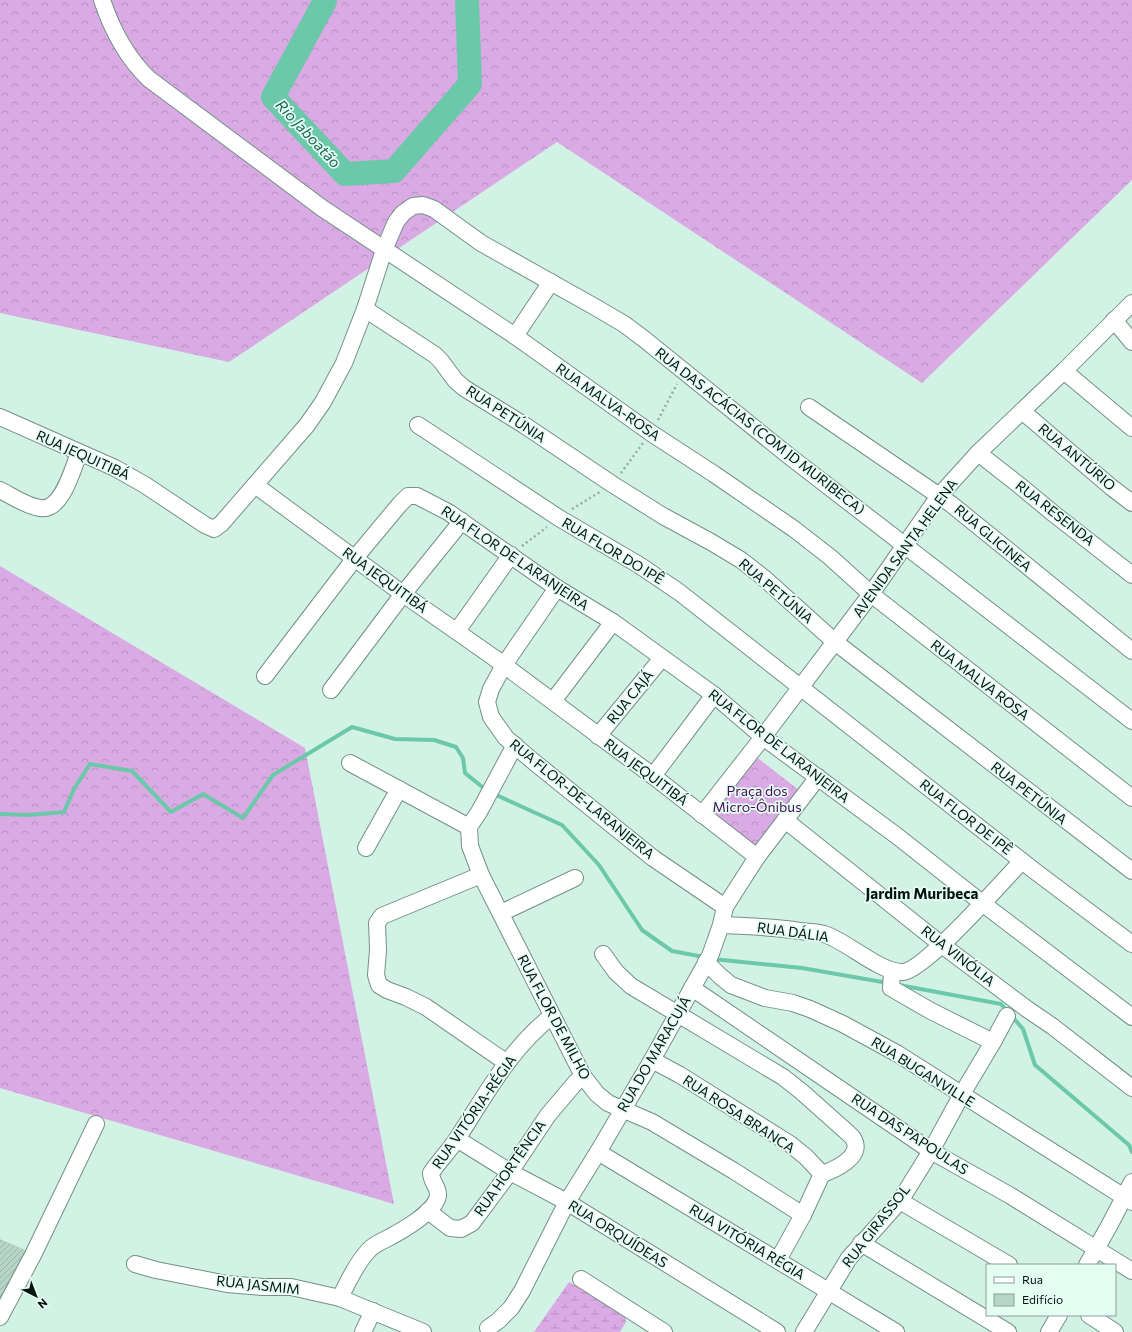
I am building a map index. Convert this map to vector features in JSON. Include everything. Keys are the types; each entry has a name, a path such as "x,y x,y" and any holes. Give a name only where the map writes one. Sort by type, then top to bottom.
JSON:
{"street":[{"name":"RUA MALVA-ROSA","path":"102,0 112,27 124,50 138,69 149,79 322,208 516,336 651,433 714,474 830,557"},
{"name":"RUA DAS ACÁCIAS (COM JD MURIBECA)","path":"384,250 396,222 403,213 413,206 423,205 434,209 481,243 624,324 789,456 1132,721"},
{"path":"255,485 307,425 323,402 344,363 366,308 384,250"},
{"path":"516,336 551,282"},
{"name":"AVENIDA SANTA HELENA","path":"702,815 871,594 940,496 978,453 1064,371 1132,303"},
{"name":"RUA PETÚNIA","path":"366,308 435,355 455,380 464,388 524,425 663,516 741,560 764,578 835,642 1132,871"},
{"path":"1114,320 1132,342"},
{"path":"1064,371 1132,428"},
{"name":"RUA GLICINEA","path":"809,407 951,504 1132,650"},
{"name":"RUA ANTÚRIO","path":"1022,411 1132,503"},
{"name":"RUA JEQUITIBÁ","path":"0,417 115,468 132,477 214,529 221,524 255,485 403,594 504,665 653,776 757,857"},
{"name":"RUA FLOR DO IPÊ","path":"418,425 559,518 639,565 679,592 800,687"},
{"path":"0,490 40,508 48,508 60,498 65,490 79,453"},
{"name":"RUA RESENDA","path":"978,453 1132,574"},
{"name":"RUA FLOR DE LARANJEIRA","path":"355,558 408,496 418,496 430,501 462,521 557,588 613,622 714,695 763,737 897,836 982,904 1132,1017"},
{"path":"331,690 403,594 462,521"},
{"path":"457,631 511,555"},
{"name":"RUA MALVA ROSA","path":"830,557 871,594 1132,798"},
{"path":"265,676 355,558"},
{"name":"RUA FLOR-DE-LARANJEIRA","path":"557,588 504,665 490,689 487,702 492,717 499,729 534,762 653,858 725,906"},
{"path":"553,702 613,622"},
{"name":"RUA CAJÁ","path":"598,736 662,658"},
{"name":"RUA FLOR DE IPÊ","path":"800,687 1132,944"},
{"path":"653,776 714,695"},
{"path":"350,763 469,827 479,812 515,745"},
{"name":"RUA DO MARACUJÁ","path":"488,1328 498,1321 511,1308 522,1291 567,1202 652,1060 708,959 721,925 725,906 757,857 818,778"},
{"path":"366,848 399,789"},
{"name":"RUA VINÓLIA","path":"785,820 928,932 942,945 1052,1026 1132,1088"},
{"name":"RUA FLOR DE MILHO","path":"469,827 470,846 481,875 583,1076 597,1094 608,1103 652,1122 803,1216"},
{"path":"993,1042 931,1011 891,988 892,971 904,972 919,964 942,945 1022,860"},
{"path":"481,875 382,916 376,923 378,950 376,975 379,985 426,1007 507,1063"},
{"path":"501,913 575,878"},
{"name":"RUA DÁLIA","path":"721,925 782,928 823,934 837,939 865,957 892,971"},
{"path":"603,954 616,972 631,986 783,1077 848,1132 854,1140 855,1151 852,1156 839,1167 822,1174 803,1216 778,1260"},
{"name":"RUA BUGANVILLE","path":"708,959 720,976 730,985 765,998 799,1005 843,1024 898,1054 1128,1200"},
{"name":"RUA DAS PAPOULAS","path":"692,988 931,1150 1011,1196 1132,1271"},
{"name":"RUA VITÓRIA-RÉGIA","path":"340,1298 345,1286 369,1250 428,1211 436,1202 438,1190 432,1179 431,1173 457,1139 507,1063 536,1028 552,1016"},
{"name":"RUA GIRASSOL","path":"804,1332 849,1258 900,1201 931,1150 1007,1016"},
{"name":"RUA ROSA BRANCA","path":"652,1060 680,1075 790,1144 806,1157 822,1174"},
{"name":"RUA HORTÊNCIA","path":"428,1211 450,1228 462,1229 472,1223 510,1172 548,1115 576,1082 583,1076"},
{"path":"0,1317 33,1254 96,1124"},
{"name":"RUA ORQUÍDEAS","path":"457,1139 510,1172 567,1202 777,1332"},
{"name":"RUA VITÓRIA RÉGIA","path":"598,1152 896,1332"},
{"path":"1087,1264 1128,1200 1132,1182"},
{"path":"900,1201 1007,1264"},
{"path":"861,1243 1008,1332"},
{"name":"RUA JASMIM","path":"135,1264 156,1270 227,1284 263,1287 291,1287 340,1298 423,1332"},
{"path":"581,1279 664,1332"},
{"path":"363,1332 373,1311"},
{"path":"1048,1332 1058,1316"},
{"path":"1091,1316 1115,1332"}],"green space":[{"path":"0,0 1132,0 1132,180 922,383 557,142 229,362 0,313"},
{"path":"0,566 305,748 394,1204 0,1088"},
{"name":"Praça dos Micro-Ônibus","path":"755,756 799,790 755,845 711,813"},
{"path":"569,1282 624,1313 626,1322 620,1332 534,1332"}],"building":[{"path":"0,1239 25,1250 0,1297"}],"waterway":[{"name":"Rio Jaboatão","path":"324,0 325,1 273,97 345,174 394,171 470,84 467,0"},
{"path":"0,814 28,815 64,812 74,789 90,764 132,771 171,812 203,794 243,818 273,775 352,727 395,739 434,740 456,747 463,758 465,773 486,790"},
{"path":"494,794 562,825 599,865 642,930 672,951 704,957"},
{"path":"713,959 802,968 888,983"},
{"path":"899,985 1001,1004 1023,1029 1035,1065 1129,1145 1132,1152"}],"district":[{"name":"Jardim Muribeca","path":"922,894"}]}
